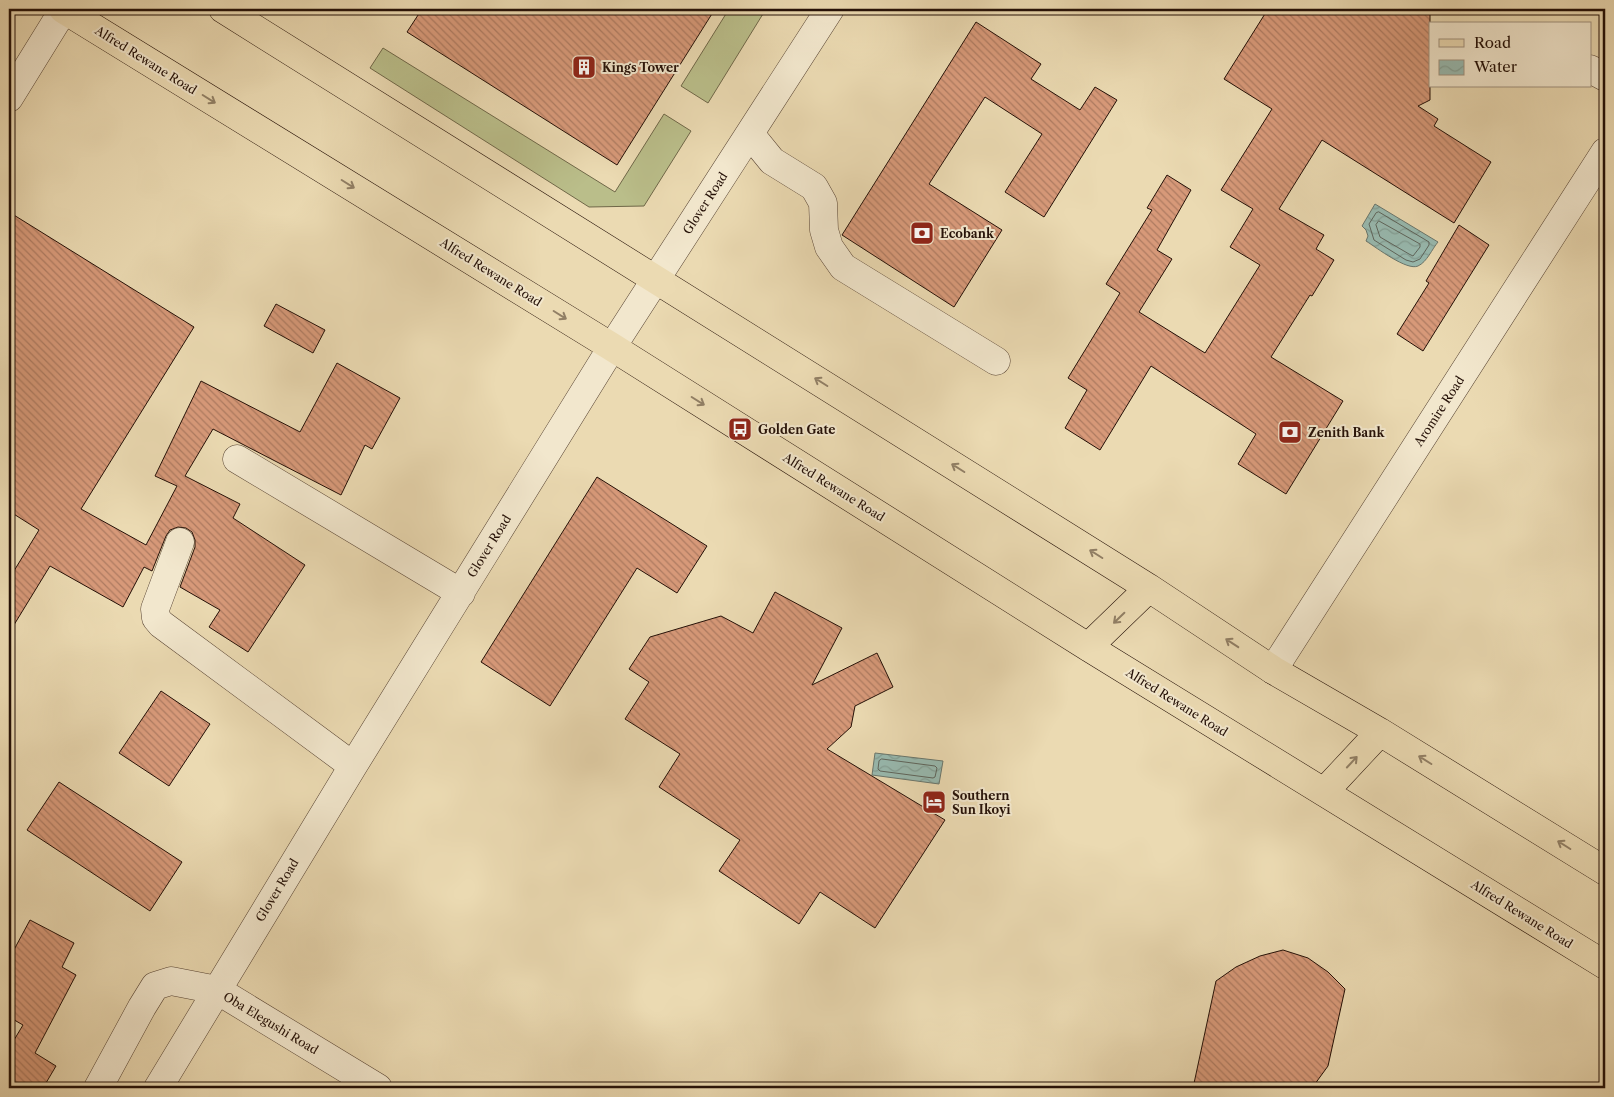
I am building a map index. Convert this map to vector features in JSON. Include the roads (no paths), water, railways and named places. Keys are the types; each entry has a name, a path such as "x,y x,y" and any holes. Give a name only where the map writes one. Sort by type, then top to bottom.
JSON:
{"main road":[{"name":"Alfred Rewane Road","path":"64,9 612,346 1088,647 1605,965"},
{"path":"223,9 1149,588 1273,670 1380,732 1605,871"},
{"path":"1088,647 1149,588"},
{"path":"1324,792 1380,732"}],"street":[{"path":"9,98 64,9"},
{"name":"Glover Road","path":"158,1088 353,766 612,346 830,9"},
{"path":"1592,70 1605,77"},
{"path":"750,134 772,161 814,187 823,203 824,230 829,248 843,267 996,361"},
{"name":"Aromire Road","path":"1273,670 1605,152"},
{"path":"236,459 461,593"},
{"path":"180,542 155,609 156,618 353,766"},
{"name":"Oba Elegushi Road","path":"98,1088 155,986 171,981 217,990 378,1088"}],"water":[{"path":"1375,204 1438,242 1421,264 1413,267 1407,265 1392,258 1366,241 1368,236 1362,226"},
{"path":"875,753 943,761 939,784 872,775"}],"place":[{"name":"Kings Tower","path":"584,67"},
{"name":"Ecobank","path":"922,233"},
{"name":"Golden Gate","path":"740,429"},
{"name":"Zenith Bank","path":"1290,432"},
{"name":"Southern Sun Ikoyi","path":"934,802"}]}
